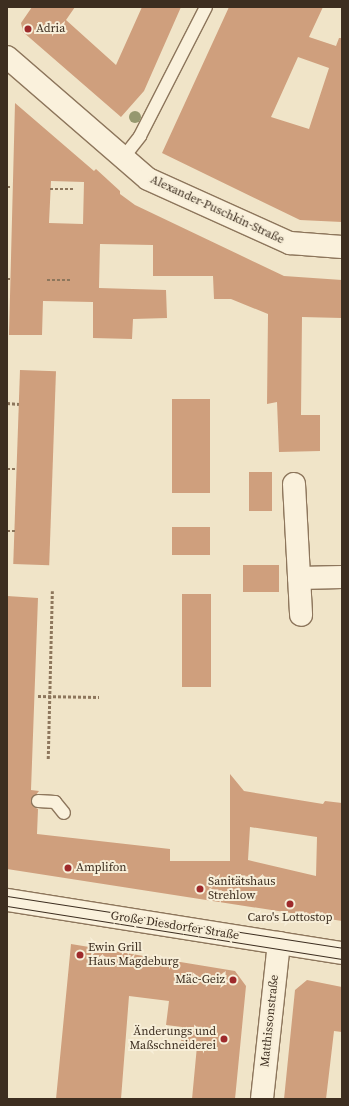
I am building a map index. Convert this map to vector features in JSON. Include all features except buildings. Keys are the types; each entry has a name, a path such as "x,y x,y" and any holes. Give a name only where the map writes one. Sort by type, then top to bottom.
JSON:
{"street":[{"name":"Alexander-Puschkin-Straße","path":"7,57 148,179 290,243 342,247"},
{"path":"294,484 301,615"},
{"path":"299,578 342,577"},
{"name":"Große Diesdorfer Straße","path":"7,900 342,953"},
{"name":"Matthissonstraße","path":"262,1099 279,943"}],"lane":[{"path":"123,158 140,136 206,7"},
{"path":"38,801 55,802 64,813"}],"path":[{"path":"7,187 12,187"},
{"path":"50,189 73,189"},
{"path":"47,280 71,280"},
{"path":"7,403 19,404"},
{"path":"7,468 17,469"},
{"path":"7,531 16,531"},
{"path":"48,759 52,591"},
{"path":"38,696 99,698"}],"tram line":[{"path":"7,896 342,948"},
{"path":"7,906 342,959"}],"place":[{"name":"Adria","path":"28,29"},
{"name":"Amplifon","path":"68,868"},
{"name":"Sanitätshaus Strehlow","path":"200,889"},
{"name":"Caro's Lottostop","path":"290,904"},
{"name":"Ewin Grill Haus Magdeburg","path":"80,955"},
{"name":"Mäc-Geiz","path":"233,980"},
{"name":"Änderungs und Maßschneiderei","path":"224,1039"}]}
